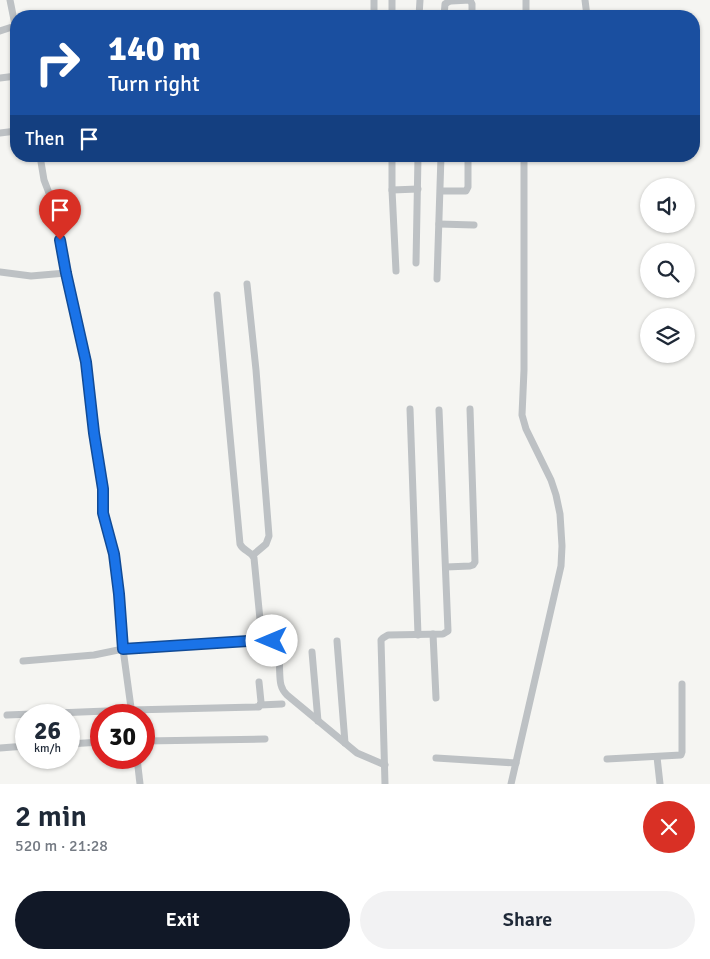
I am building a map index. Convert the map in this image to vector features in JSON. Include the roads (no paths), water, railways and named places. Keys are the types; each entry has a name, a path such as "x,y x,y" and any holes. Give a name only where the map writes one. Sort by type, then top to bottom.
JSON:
{"street":[{"path":"444,10 444,4 451,0 470,0 472,10"},
{"path":"41,162 46,187 54,206 66,273 86,362 103,489 103,513 111,542 119,594 130,704"},
{"path":"392,162 396,271"},
{"path":"416,263 418,162"},
{"path":"437,279 442,162"},
{"path":"441,191 466,191 468,187 468,162"},
{"path":"511,784 562,556 560,514 556,495 551,480 526,429 522,414 524,370 524,162"},
{"path":"392,190 418,189"},
{"path":"440,224 474,225"},
{"path":"0,272 31,276 66,273"},
{"path":"247,284 269,536 266,544 253,555"},
{"path":"217,295 240,544 243,549 253,555"},
{"path":"410,409 418,635"},
{"path":"446,567 470,566 476,562 470,409"},
{"path":"385,784 381,640 388,635 443,634 448,631 440,410"},
{"path":"253,555 262,640"},
{"path":"433,634 436,698"},
{"path":"23,661 94,655 123,649 262,640 272,641 278,650 280,684 283,691 363,756 385,765"},
{"path":"337,641 346,743"},
{"path":"312,652 318,721"},
{"path":"259,682 260,705"},
{"path":"607,760 681,755 682,684"},
{"path":"155,712 282,704"},
{"path":"7,715 90,714"},
{"path":"155,741 266,739"},
{"path":"0,748 15,747"},
{"path":"657,757 660,784"},
{"path":"436,758 516,763"},
{"path":"138,769 140,784"}]}
